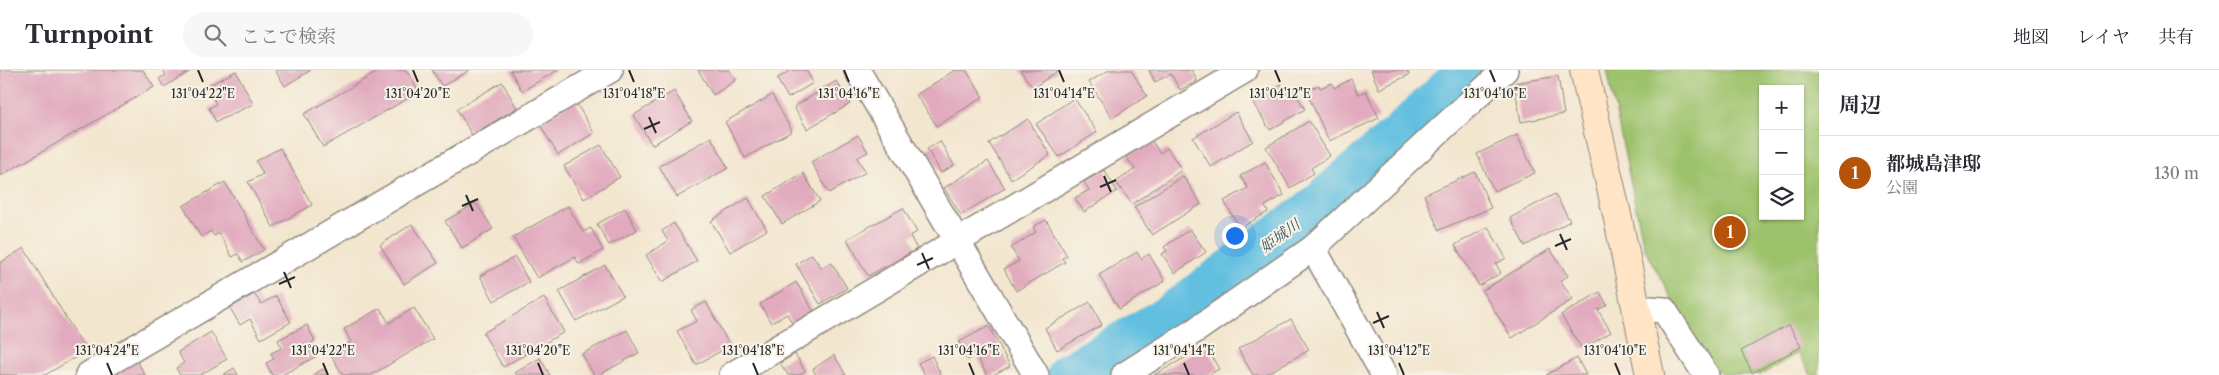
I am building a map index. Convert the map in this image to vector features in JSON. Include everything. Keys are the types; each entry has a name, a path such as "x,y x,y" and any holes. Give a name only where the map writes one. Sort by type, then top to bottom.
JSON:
{"street":[{"path":"88,375 610,70"},
{"path":"857,70 1036,375"},
{"path":"732,375 1245,70"},
{"path":"1124,375 1196,330 1313,248 1505,70"},
{"path":"1584,70 1650,375"},
{"path":"1313,248 1384,375"},
{"path":"1636,308 1664,310 1706,375"}],"green space":[{"path":"1607,70 1819,70 1819,375 1811,375 1798,353 1761,375 1726,375 1707,365 1644,247"}],"building":[{"path":"0,70 143,70 154,87 0,176"},
{"path":"163,70 192,70 164,87 159,79 166,75"},
{"path":"275,70 311,70 285,86"},
{"path":"381,70 406,70 419,92 323,147 304,114"},
{"path":"432,70 470,70 442,86"},
{"path":"510,70 558,70 522,91"},
{"path":"698,70 729,70 736,80 713,95"},
{"path":"791,70 806,70 813,83 788,98 777,79"},
{"path":"955,70 966,70 983,97 937,126 916,95"},
{"path":"1020,70 1059,70 1033,88"},
{"path":"1109,70 1131,70 1147,96 1112,118 1089,82"},
{"path":"1149,70 1192,70 1197,81 1180,90 1171,74 1155,82"},
{"path":"1371,70 1407,70 1409,75 1379,89"},
{"path":"236,71 253,104 216,122 209,108 216,104 207,86"},
{"path":"1558,76 1564,114 1521,122 1514,83"},
{"path":"1351,79 1358,94 1366,91 1379,118 1329,141 1306,91 1319,85 1320,88 1332,83 1334,88"},
{"path":"836,81 850,104 807,129 794,107"},
{"path":"502,82 517,108 472,135 457,109"},
{"path":"1281,84 1286,92 1292,88 1305,109 1270,130 1252,101"},
{"path":"674,91 692,121 652,145 634,115"},
{"path":"772,95 792,131 745,158 725,122"},
{"path":"1074,98 1097,132 1059,157 1036,124"},
{"path":"575,101 594,133 558,155 539,123"},
{"path":"1236,112 1253,141 1211,167 1193,138"},
{"path":"1028,119 1050,155 1011,179 989,143"},
{"path":"1309,121 1330,156 1311,168 1314,173 1290,188 1266,147"},
{"path":"858,135 868,152 857,158 866,172 829,193 811,162"},
{"path":"1517,135 1535,173 1494,191 1477,154"},
{"path":"711,137 728,168 677,197 659,166"},
{"path":"1151,140 1160,153 1167,148 1182,170 1132,204 1116,182 1135,169 1126,157"},
{"path":"940,141 954,165 941,173 927,149"},
{"path":"601,145 620,177 584,199 564,166"},
{"path":"280,148 312,205 273,227 248,182 263,174 256,161"},
{"path":"988,161 1005,188 961,215 944,188"},
{"path":"1265,162 1284,195 1265,206 1268,212 1240,228 1224,201 1248,188 1240,176"},
{"path":"1104,170 1117,191 1084,212 1075,198 1089,190 1084,182"},
{"path":"1475,172 1491,208 1439,230 1424,195"},
{"path":"803,173 820,201 782,224 765,196"},
{"path":"1183,176 1201,204 1152,235 1134,207"},
{"path":"225,182 264,250 243,262 238,254 232,257 219,233 214,236 211,231 201,237 183,206"},
{"path":"1555,194 1570,221 1525,246 1510,218"},
{"path":"748,198 767,230 730,252 711,221"},
{"path":"476,203 493,229 462,248 445,221"},
{"path":"568,206 583,232 591,228 603,250 579,264 575,257 537,278 513,237"},
{"path":"625,208 637,230 609,245 597,224"},
{"path":"903,208 917,232 910,236 917,249 868,276 847,239"},
{"path":"1046,220 1067,256 1062,258 1065,262 1016,291 1004,269 1019,261 1011,248 1036,232 1033,227"},
{"path":"674,223 697,261 662,282 646,255 668,241 662,231"},
{"path":"412,224 438,263 404,284 380,245"},
{"path":"1488,227 1506,258 1496,264 1501,273 1479,286 1455,245"},
{"path":"1190,229 1206,252 1175,273 1162,254 1167,251 1164,247"},
{"path":"24,248 86,351 45,375 0,375 0,263"},
{"path":"1550,249 1568,276 1560,281 1573,299 1512,338 1482,291"},
{"path":"1137,252 1141,259 1149,254 1165,281 1119,309 1099,275"},
{"path":"812,254 821,268 831,262 847,288 820,304 796,264"},
{"path":"515,257 529,282 494,301 480,276"},
{"path":"605,265 623,296 576,321 559,291"},
{"path":"796,282 814,312 793,325 787,314 771,323 760,304"},
{"path":"1600,292 1607,305 1598,310 1611,332 1582,349 1561,315"},
{"path":"254,294 261,304 276,296 291,322 261,339 250,319 240,325 230,308"},
{"path":"544,298 564,332 503,367 483,333"},
{"path":"706,302 730,346 696,365 677,331 697,321 691,310"},
{"path":"1090,302 1102,325 1057,350 1045,328"},
{"path":"380,308 389,323 414,308 433,339 371,375 343,375 330,354 351,342 344,329"},
{"path":"1291,319 1309,350 1264,375 1253,375 1238,349"},
{"path":"307,325 315,341 310,344 317,356 282,375 272,375 266,363 274,359 271,353 282,348 278,340"},
{"path":"1789,325 1801,347 1752,373 1741,351"},
{"path":"989,326 1010,366 993,375 987,375 976,355 968,360 959,342"},
{"path":"627,330 639,353 599,375 594,375 582,354"},
{"path":"211,332 227,359 200,375 180,375 176,368 184,363 178,352"},
{"path":"1206,346 1219,369 1209,375 1154,375"},
{"path":"795,354 805,371 799,375 788,375 780,363"},
{"path":"834,355 846,375 816,375 813,369"},
{"path":"932,356 941,375 925,375 918,363"},
{"path":"540,358 550,375 517,375 515,373"},
{"path":"1577,358 1586,375 1546,375"},
{"path":"137,361 145,375 113,375"},
{"path":"234,368 238,375 223,375"},
{"path":"323,369 327,375 313,375"}],"waterway":[{"name":"姫城川","path":"1069,375 1168,318 1309,214 1400,136 1471,70"}],"place":[{"name":"都城島津邸","path":"1730,232"}]}
